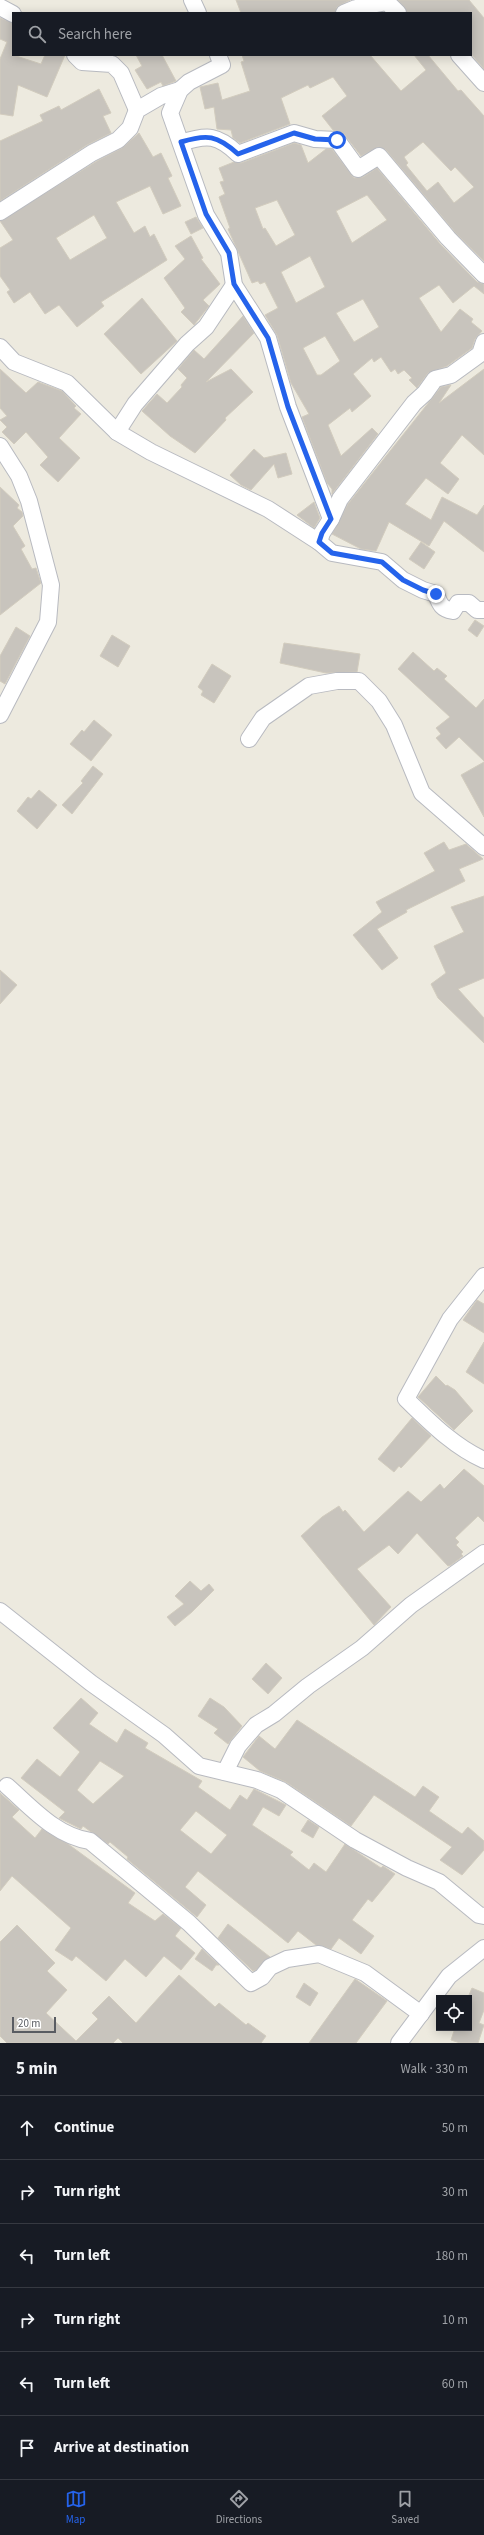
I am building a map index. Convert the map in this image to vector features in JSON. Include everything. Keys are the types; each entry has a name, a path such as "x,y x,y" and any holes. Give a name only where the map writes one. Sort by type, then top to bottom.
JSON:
{"street":[{"path":"192,0 198,12"},
{"path":"346,12 356,8 387,2 397,12"},
{"path":"0,7 12,13"},
{"path":"75,56 82,62 112,64 120,73 137,110"},
{"path":"460,56 484,83"},
{"path":"0,212 92,153 118,140 130,128 137,110 161,96 180,90 224,58"},
{"path":"180,90 170,113 206,214 229,253 234,284 268,338 288,407 331,519"},
{"path":"181,142 199,137 211,136 226,143 238,154 294,133 315,139 337,140 358,169 379,156 448,238 484,275"},
{"path":"117,432 135,404 187,344 206,326 234,284"},
{"path":"319,542 322,533 331,519 340,499 414,403 425,393 435,379 451,375 480,354 484,342"},
{"path":"0,347 14,362 67,383 117,432 151,452 268,509 319,542 332,553 382,562 403,580 423,590 436,594 440,605 445,609 453,611 458,603 469,603 477,610 484,610"},
{"path":"0,446 19,476 29,502 51,585 48,622 0,715"},
{"path":"250,739 263,718 309,686 337,681 359,681 379,701 394,725 422,793 484,847"},
{"path":"484,1276 450,1319 406,1399 441,1432 472,1454 484,1460"},
{"path":"225,1772 238,1746 256,1725 274,1714 319,1678 362,1648 412,1605 484,1553"},
{"path":"0,1611 34,1635 91,1683 164,1735 200,1766 257,1780 281,1790 355,1840 407,1868 439,1882 479,1915 484,1916"},
{"path":"7,1786 48,1823 73,1839 90,1841 189,1923 251,1983 262,1977 270,1967 287,1959 319,1954 365,1973 421,2014"},
{"path":"399,2043 450,1976 484,1948"}],"building":[{"path":"236,0 350,0 337,7 335,12 241,12"},
{"path":"398,0 469,0 484,18 484,69 472,55 472,12 406,12"},
{"path":"0,18 12,23 12,56 41,64 45,56 65,56 47,97 18,85 13,116 0,114 0,59 7,42 0,39"},
{"path":"137,56 163,56 176,81 163,86 161,82 147,89 135,70 142,66"},
{"path":"242,56 371,56 401,91 426,70 415,56 429,56 458,91 461,90 484,116 484,261 455,232 386,150 378,147 361,156 344,134 333,130 322,116 347,96 333,77 310,88 308,85 281,98 290,124 240,143 233,138 231,130 217,129 214,107 205,109 200,87 218,83 222,100 250,91 241,62 244,61","holes":["423,142 451,171 455,167 474,187 454,203 438,182 427,191 406,165 408,163 404,157"]},
{"path":"99,89 111,113 103,116 111,133 87,145 0,201 0,141 43,121 40,115 59,106 61,110"},
{"path":"139,133 153,157 161,153 172,176 168,178 181,206 163,214 150,186 116,202 134,233 145,226 150,237 154,234 167,260 101,302 104,306 77,327 59,305 45,314 30,292 14,303 7,292 10,290 0,276 0,248 13,240 0,221 97,161 122,148","holes":["94,215 107,238 70,260 56,238"]},
{"path":"294,143 301,145 308,163 326,149 332,149 354,178 363,177 377,168 441,245 477,282 484,284 484,294 474,286 453,303 439,285 419,298 441,332 460,309 473,319 471,322 482,331 475,339 472,348 447,366 428,373 417,388 409,380 412,378 404,370 398,374 395,369 391,372 381,357 374,362 372,358 353,374 371,396 352,412 350,408 328,425 341,456 372,428 378,434 332,494 332,489 327,483 302,417 309,414 291,383 277,335 265,315 278,308 265,282 260,284 258,281 252,283 228,229 230,228 219,197 225,194 220,182 224,181 219,168 234,162 241,163","holes":["367,195 387,220 352,243 336,211","277,200 295,235 276,246 265,228 263,229 255,208","310,256 325,287 296,303 281,272","363,299 379,327 354,342 336,313","325,336 340,361 321,375 317,375 303,348"]},
{"path":"196,217 203,228 191,234 185,222"},
{"path":"191,236 203,258 201,259 220,284 203,300 209,306 194,325 181,312 185,308 164,278 185,259 175,246"},
{"path":"142,298 177,341 141,374 104,334"},
{"path":"243,316 254,333 206,382 231,369 253,392 225,418 226,420 195,453 170,436 142,411 157,394 167,403 182,387 181,385 187,378 178,369 194,350 204,359"},
{"path":"0,369 26,393 38,382 62,391 76,406 74,408 81,414 59,438 80,458 58,482 40,465 48,457 26,432 14,444 2,432 7,427 0,420 7,416 0,408"},
{"path":"484,369 484,455 462,435 440,463 459,479 448,494 426,478 405,504 431,520 442,497 477,515 484,505 484,552 444,521 429,546 389,522 376,551 361,549 332,534 348,504 441,387 451,385 439,403"},
{"path":"254,449 264,458 286,453 292,474 278,478 274,464 251,490 241,485 230,475"},
{"path":"0,487 19,505 17,508 22,512 23,516 13,526 25,546 21,549 32,569 36,568 41,583 0,615"},
{"path":"314,502 320,518 314,528 297,515"},
{"path":"421,542 435,552 424,569 409,559"},
{"path":"475,620 484,626 477,637 468,630"},
{"path":"16,627 30,636 5,684 0,681 0,656"},
{"path":"112,635 130,646 118,667 100,656"},
{"path":"284,643 360,654 357,672 326,673 280,663"},
{"path":"413,652 434,671 437,668 447,676 444,679 476,708 484,699 484,761 459,737 446,749 436,738 441,734 436,728 450,717 398,669"},
{"path":"212,664 231,676 214,703 201,695 203,691 198,687"},
{"path":"94,720 112,735 91,761 70,744 82,730 84,732"},
{"path":"484,762 484,817 461,775"},
{"path":"93,766 103,774 72,814 62,805 83,783 81,781"},
{"path":"39,790 57,805 37,829 17,811 28,797 31,799"},
{"path":"444,842 449,850 466,844 483,859 459,869 465,881 406,910 407,912 377,929 398,958 382,970 353,935 382,912 376,902 435,871 424,853"},
{"path":"484,896 484,978 458,989 484,1018 484,1043 438,998 431,984 446,973 434,946 464,932 451,907"},
{"path":"0,970 17,985 0,1004"},
{"path":"477,1300 484,1304 484,1333 463,1320"},
{"path":"484,1342 484,1384 466,1372"},
{"path":"436,1376 446,1386 447,1385 455,1390 473,1411 454,1430 418,1397"},
{"path":"412,1418 431,1436 401,1468 399,1466 394,1472 378,1459"},
{"path":"464,1469 484,1486 484,1522 478,1516 455,1538 459,1542 456,1545 463,1552 461,1554 463,1556 451,1565 448,1566 417,1533 398,1554 389,1545 357,1569 391,1607 374,1625 301,1536 322,1517 339,1506 343,1512 345,1510 364,1532 408,1491 421,1502 440,1484 444,1489"},
{"path":"190,1581 201,1591 209,1584 214,1590 192,1612 175,1626 167,1617 184,1604 175,1596"},
{"path":"266,1663 282,1678 268,1694 252,1679"},
{"path":"81,1698 98,1713 89,1724 117,1743 125,1729 148,1743 145,1748 202,1781 198,1787 230,1810 240,1795 247,1800 254,1789 286,1805 279,1816 263,1807 252,1825 293,1852 290,1855 309,1870 314,1863 326,1872 345,1844 381,1868 383,1866 395,1874 372,1902 368,1899 352,1920 374,1936 361,1954 339,1938 331,1949 316,1945 298,1931 288,1943 198,1871 185,1887 206,1905 197,1917 127,1859 128,1857 110,1842 108,1844 83,1826 81,1829 59,1818 65,1812 21,1778 37,1759 60,1777 80,1752 53,1728","holes":["100,1761 124,1776 93,1804 77,1790","196,1811 227,1835 211,1854 180,1830"]},
{"path":"210,1698 224,1707 242,1726 228,1744 214,1733 218,1729 198,1716"},
{"path":"297,1720 415,1797 423,1786 439,1797 429,1811 462,1834 468,1827 484,1841 484,1850 462,1875 440,1860 452,1847 374,1795 351,1826 286,1782 260,1771 243,1757 259,1736 275,1749"},
{"path":"0,1793 19,1810 12,1817 35,1838 42,1829 68,1844 135,1893 128,1903 155,1921 163,1914 181,1928 175,1936 195,1953 181,1970 164,1956 146,1977 125,1959 106,1981 76,1956 72,1961 55,1950 71,1928 12,1876 0,1891"},
{"path":"308,1820 319,1827 313,1838 301,1831"},
{"path":"228,1924 270,1957 256,1970 253,1971 218,1938"},
{"path":"17,1925 55,1963 47,1971 67,1990 46,2013 76,2041 98,2019 92,2013 109,1996 136,2023 179,1975 215,2007 219,2003 246,2025 248,2023 266,2036 261,2043 123,2043 118,2038 113,2043 7,2043 0,2036 0,1942"},
{"path":"202,1949 219,1965 216,1965 212,1971 195,1959"},
{"path":"355,1979 387,2001 356,2043 309,2043"},
{"path":"304,1983 318,1993 310,2006 296,1997"},
{"path":"472,1988 484,1993 484,2010 479,2023 484,2025 478,2043 460,2043 451,2040 454,2031 472,2031 472,1995 469,1995"}],"route":[{"path":"337,140 315,139 294,133 238,154 226,143 211,136 199,137 181,142 206,214 229,253 234,284 268,338 288,407 320,484 331,519 322,533 319,542 332,553 358,556 382,562 403,580 423,590 436,594"}]}
